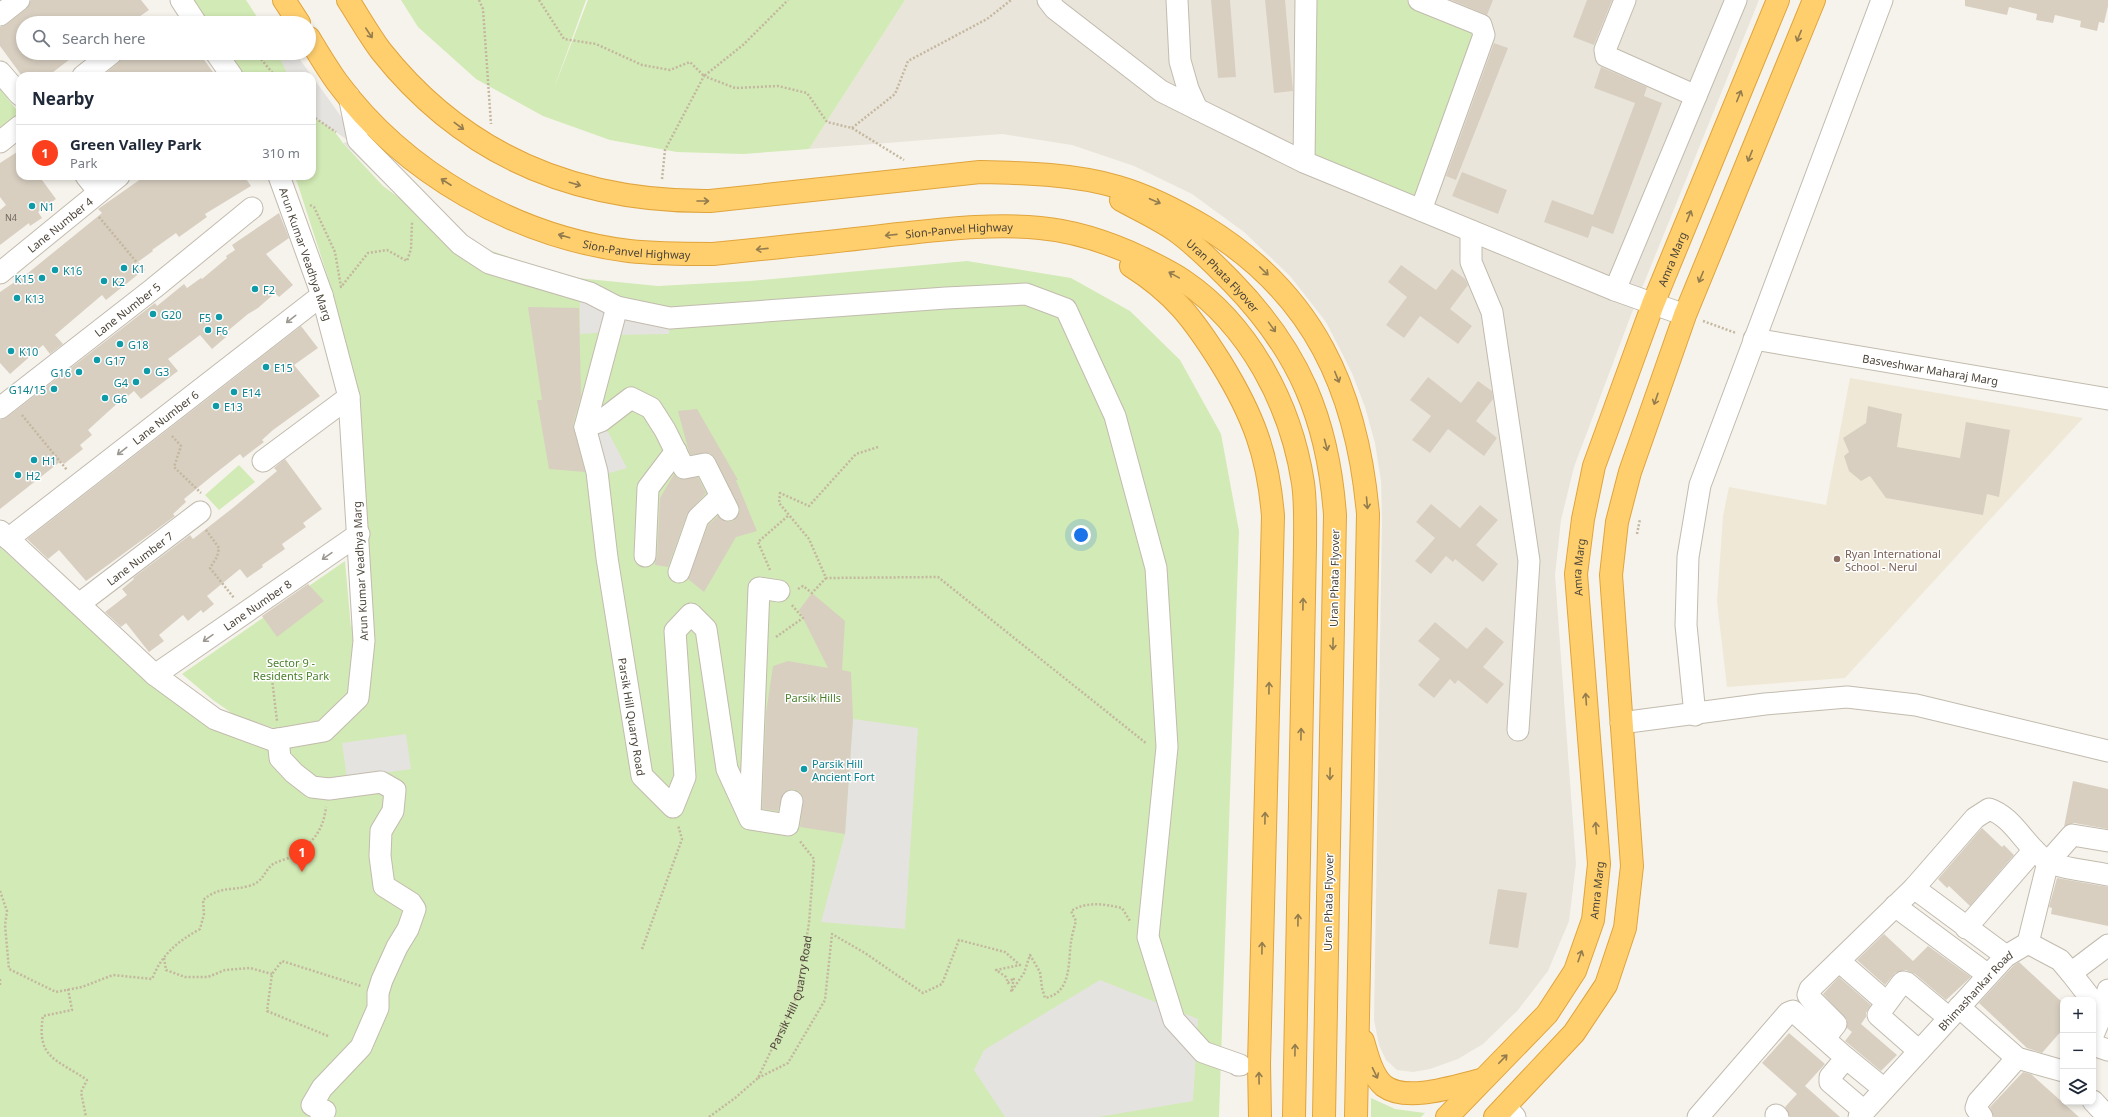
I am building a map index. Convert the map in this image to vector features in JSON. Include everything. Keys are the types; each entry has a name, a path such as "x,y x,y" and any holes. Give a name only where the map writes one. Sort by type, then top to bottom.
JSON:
{"highway":[{"path":"284,0 294,16"},
{"path":"348,0 380,50 404,78 431,105 461,128 493,148 526,166 561,180 598,190 660,200 710,200 980,172 1015,173 1087,180 1118,187 1154,200 1186,216 1249,256 1298,308 1318,339 1332,365 1348,406 1358,441 1365,477 1368,514 1356,1117"},
{"name":"Amra Marg","path":"1447,1117 1481,1080 1547,1014 1575,971 1593,920 1598,864 1576,574 1583,519 1594,466 1653,304 1778,0"},
{"path":"1505,1113 1574,1033 1606,985 1625,928 1632,866 1611,575 1617,522 1630,472 1698,320 1814,0"},
{"name":"Sion-Panvel Highway","path":"316,49 337,82 349,96 396,145 429,172 465,195 504,215 544,231 599,245 628,251 670,254 713,254 982,226 1041,228"},
{"name":"Uran Phata Flyover","path":"1050,176 1085,186 1114,197 1175,231 1198,248 1227,277 1272,327 1290,355 1318,416 1327,448 1333,481 1335,515 1324,1117"},
{"path":"1041,228 1072,233 1129,252 1183,280 1206,298 1248,344 1275,390 1290,425 1298,455 1303,485 1305,546 1294,1117"},
{"path":"1041,228 1071,237 1124,262 1149,278 1188,313 1206,337 1239,392 1258,436 1266,462 1271,489 1273,516 1259,1064 1260,1117"},
{"path":"1358,1022 1374,1072 1384,1086 1391,1090 1408,1093 1423,1092 1481,1080"}],"street":[{"path":"0,15 19,0"},
{"path":"181,0 191,16"},
{"path":"1048,0 1055,9 1161,91 1304,162 1615,290 1698,320"},
{"path":"1177,0 1180,61 1188,89 1197,109"},
{"path":"1304,162 1306,0"},
{"path":"1419,0 1481,25 1484,35 1421,210"},
{"path":"1625,0 1605,50 1606,56 1696,96"},
{"path":"1615,290 1736,0"},
{"path":"1695,714 1686,625 1689,550 1700,485 1882,0"},
{"path":"88,72 103,60"},
{"path":"221,60 229,72"},
{"path":"0,72 16,90"},
{"path":"349,96 358,140 460,244 489,263 590,293 616,307 670,318 946,298 1026,294 1066,309 1115,416 1156,568 1167,747 1148,937 1174,1020 1203,1052 1240,1065 1238,1066"},
{"path":"0,142 16,129"},
{"path":"87,180 93,197"},
{"name":"Lane Number 4","path":"0,273 114,180"},
{"name":"Arun Kumar Veadhya Marg","path":"4,535 155,675 215,719 272,740 324,731 358,698 364,642 359,534 348,396 322,296 281,180"},
{"name":"Lane Number 5","path":"5,404 156,286 252,208"},
{"path":"1470,231 1471,262 1492,312 1529,561 1518,730"},
{"name":"Lane Number 6","path":"4,535 78,484 322,296"},
{"name":"Parsik Hill Quarry Road","path":"616,307 585,427 597,472 607,558 642,776 673,807"},
{"name":"Basveshwar Maharaj Marg","path":"1754,338 2108,399"},
{"path":"263,461 348,396"},
{"path":"585,427 601,421 631,398 651,408 684,468 705,464 725,503 698,518 679,572"},
{"path":"645,556 648,488 676,451"},
{"name":"Lane Number 7","path":"79,604 200,508"},
{"name":"Lane Number 8","path":"155,675 359,534"},
{"path":"750,819 759,588 787,596"},
{"path":"673,807 685,777 675,631 691,614 706,629 727,769 750,819"},
{"path":"1621,723 1765,704 1847,697 1916,705 2108,751"},
{"path":"278,739 280,758 294,773 312,787 329,789 381,782 395,790 393,811 381,831 380,856 384,886 398,897 411,903 415,909 408,929 397,946 380,989 378,1008 362,1047 322,1088 312,1105 325,1111 321,1117"},
{"path":"750,819 788,825 792,801"},
{"path":"1825,1038 1836,1024 1810,999 1809,992 1914,888 1975,818 1989,809 1999,812 2008,819 2020,836 2041,856 2108,875"},
{"path":"1966,928 2041,856 2072,835 2108,841"},
{"path":"2041,856 2028,943 2060,960 2090,997"},
{"path":"1914,888 1966,928 2006,956"},
{"path":"1895,906 1988,976"},
{"name":"Bhimashankar Road","path":"1862,1114 2006,956 2028,943"},
{"path":"2072,973 2108,945"},
{"path":"1839,961 1886,1002"},
{"path":"1919,1051 1878,1018 1878,1015 1886,1002 1903,982 1954,1012 2017,1058 2060,1070"},
{"path":"2096,1005 2108,990"},
{"path":"1698,1117 1788,1013 1792,1011 1884,1090"},
{"path":"2096,1045 2108,1050"},
{"path":"1846,1058 1830,1077 1830,1082 1862,1114"},
{"path":"1982,1117 1978,1114 1976,1108 1978,1102 2017,1058"}],"path":[{"path":"479,0 483,9 493,148"},
{"path":"538,0 564,39 596,44 642,65 670,70 690,62 704,76 735,88 778,86 807,93 827,122 852,128 904,160"},
{"path":"660,200 665,150 704,76 744,45 788,0"},
{"path":"852,128 895,94 908,62 987,19 1011,0"},
{"path":"262,60 272,72"},
{"path":"316,119 340,135"},
{"path":"93,197 156,286"},
{"path":"288,197 302,198 314,207 335,252 340,287 368,253 387,250 407,261 411,249 412,208 418,200"},
{"path":"1698,320 1754,338"},
{"path":"5,404 78,484"},
{"path":"158,422 181,446 174,467 200,508 219,548 217,557 210,568 245,612"},
{"path":"826,578 809,539 779,503 780,493 809,506 856,454 878,447"},
{"path":"1636,540 1642,511"},
{"path":"757,644 773,638 803,618 787,596 758,542 789,515"},
{"path":"787,596 803,586 812,592 826,578 938,577 1166,760"},
{"path":"272,678 278,739"},
{"path":"0,891 7,911 5,925 9,969 56,992 82,987 113,975 152,979 159,962 181,940 200,929 204,914 203,900 210,894 228,888 249,886 260,881 273,864 291,856 316,836 324,824 329,789"},
{"path":"642,949 682,839 673,807"},
{"name":"Parsik Hill Quarry Road","path":"709,1117 735,1098 758,1078 797,996 809,923 814,860 788,825"},
{"path":"758,1078 788,1063 825,1000 832,934 865,953 923,993 942,984 959,940 1004,952 1020,965 996,970 1006,976 1008,983 1014,978 1011,992 1024,973 1030,955 1040,972 1042,988 1046,998 1051,997 1063,987 1069,972 1071,942 1076,921 1071,911 1078,906 1099,903 1122,908 1128,920 1148,937"},
{"path":"164,958 166,970 185,976 208,977 226,970 250,968 272,974"},
{"path":"328,1036 267,1011 272,974 282,961 355,985 380,989"},
{"path":"0,979 0,985"},
{"path":"68,989 72,1010 43,1016 40,1040 50,1058 71,1068 87,1080 81,1092 86,1117"}],"shaded area":[{"path":"905,0 1759,0 1631,315 1574,467 1561,520 1555,575 1576,864 1569,921 1548,971 1518,1010 1483,1044 1458,1059 1430,1069 1413,1072 1397,1070 1386,1060 1379,1045 1374,1020 1382,520 1381,481 1375,443 1365,407 1352,373 1326,322 1290,276 1244,232 1192,194 1134,166 1072,145 1002,134 809,149"},
{"path":"281,60 300,60 309,72 286,72"},
{"path":"316,82 358,140 418,200 401,199 343,143 356,140 346,139 316,119"},
{"path":"580,290 621,299 670,318 669,334 609,335 610,332 580,334"},
{"name":"Ryan International School - Nerul","path":"1850,378 2083,418 1845,678 1727,687 1717,602 1723,516 1729,487 1826,505"},
{"path":"585,427 606,428 627,468 606,474"},
{"path":"853,719 918,728 905,929 821,922 845,834"},
{"path":"406,734 411,769 347,778 342,743"},
{"path":"1100,980 1198,1019 1193,1101 1098,1117 1005,1117 974,1070 984,1050"}],"green space":[{"path":"176,0 246,0 256,16 186,16"},
{"path":"401,0 586,0 553,91 588,0 905,0 809,149 743,154 677,152 610,140 543,116 476,79 418,27"},
{"path":"1313,0 1406,0 1479,31 1420,198 1313,156"},
{"path":"216,60 286,60 293,72 223,72"},
{"path":"0,89 16,109 16,118 0,132"},
{"name":"Parsik Hills","path":"316,106 343,143 383,186 431,221 486,249 567,277 658,286 750,281 967,261 1071,278 1130,311 1180,360 1221,434 1239,531 1219,1117 0,1117 0,547 148,683 211,729 272,751 323,742 334,708 315,723 276,729 233,714 213,700 182,674 345,561 351,628 368,525 357,397 332,290 296,180 316,180"},
{"path":"239,465 255,482 219,510 205,495"},
{"path":"1371,1098 1395,1109 1425,1113 1421,1117 1371,1117"}],"building":[{"path":"31,0 141,0 149,10 140,16 17,16 26,9"},
{"path":"1211,0 1230,0 1236,77 1218,78"},
{"path":"1265,0 1285,0 1293,91 1274,93"},
{"path":"1451,0 1493,0 1487,15"},
{"path":"1587,0 1612,0 1594,45 1573,37"},
{"path":"1965,0 2108,0 2108,6 2104,23 2099,22 2097,31 2080,27 2081,21 2055,15 2053,23 2036,20 2037,14 2009,7 2007,15 1965,6"},
{"path":"16,17 16,60 69,60 53,72 19,72 0,46 0,27 7,24"},
{"path":"1494,43 1508,48 1456,180 1446,176"},
{"path":"121,60 204,60 213,72 107,72"},
{"path":"1601,67 1647,87 1644,96 1662,103 1613,234 1592,226 1588,238 1544,222 1552,200 1593,215 1635,103 1594,88"},
{"path":"16,153 16,180 42,180 56,199 38,212 42,218 30,226 29,223 0,245 0,210 6,205 0,197 0,163"},
{"path":"1462,172 1507,190 1498,214 1452,196"},
{"path":"139,180 247,180 251,186 205,214 207,217 179,237 176,233 152,250 153,251 135,264 141,272 106,300 102,295 55,335 63,344 50,354 43,345 10,374 0,363 0,292 28,273 102,213 98,209"},
{"path":"279,213 289,238 266,254 293,285 279,297 275,293 258,308 248,314 224,334 226,337 212,349 200,335 168,359 178,371 141,399 134,391 122,401 121,400 88,430 92,435 80,445 83,449 64,464 61,461 0,509 0,420 7,417 155,303 157,306 184,284 187,288 201,278 202,279 227,258 226,256 235,250 232,245"},
{"path":"1401,265 1436,290 1452,269 1465,279 1468,285 1450,309 1472,326 1458,344 1420,316 1404,338 1386,325 1407,297 1388,282"},
{"path":"528,307 579,308 581,396 573,425 585,472 549,469 537,400 542,400"},
{"path":"301,326 318,348 294,365 320,396 273,430 262,440 264,442 243,458 240,454 184,499 186,502 173,514 175,516 86,581 59,550 48,559 27,539"},
{"path":"1428,377 1461,403 1478,381 1492,391 1493,399 1476,421 1497,438 1484,456 1448,429 1430,453 1412,440 1431,416 1410,400"},
{"path":"1868,406 1902,414 1897,447 1960,458 1966,422 2010,430 1999,497 1987,494 1983,515 1886,498 1870,476 1861,481 1849,471 1844,456 1849,452 1843,438 1866,423"},
{"path":"697,409 738,480 736,480 757,531 736,537 704,592 688,579 708,525 718,516 727,522 733,521 738,516 740,510 715,458 710,453 691,455 689,452 678,411"},
{"path":"285,459 322,509 303,523 306,527 282,544 285,549 262,565 263,567 247,578 240,569 207,596 214,604 203,613 201,610 188,621 183,615 159,635 164,641 149,652 126,623 121,627 105,612 127,595 122,589 134,579 133,578 190,535 193,539 234,507 277,471 274,468"},
{"path":"674,474 679,479 698,477 706,493 687,514 668,567 655,565 655,563 657,557 660,498"},
{"path":"1431,504 1460,528 1480,505 1498,520 1476,545 1498,564 1483,582 1455,559 1453,562 1446,556 1431,574 1415,561 1435,538 1416,522"},
{"path":"308,584 324,601 277,637 262,616"},
{"name":"Parsik Hill Ancient Fort","path":"812,593 845,621 842,670 851,672 853,719 845,834 800,827 803,797 800,792 794,789 788,790 783,794 778,811 762,809 766,713 773,666 788,661 828,668 799,610"},
{"path":"1435,622 1467,649 1486,627 1504,642 1483,667 1504,684 1487,704 1458,680 1455,684 1450,679 1434,698 1418,685 1440,659 1418,641"},
{"path":"2073,781 2108,789 2108,829 2074,823 2064,827"},
{"path":"1982,828 2002,847 2004,845 2014,855 1970,906 1949,886 1947,888 1938,879"},
{"path":"2057,878 2108,887 2108,926 2051,914 2052,908 2049,907"},
{"path":"1498,889 1527,893 1518,948 1489,944"},
{"path":"1884,934 1913,961 1928,946 1971,977 1946,1000 1915,974 1906,970 1895,973 1885,985 1857,960"},
{"path":"2019,962 2060,1000 2060,1032 2042,1053 2027,1048 1979,1003 2014,965"},
{"path":"1839,977 1871,1005 1861,1024 1897,1055 1881,1071 1845,1041 1852,1032 1847,1028 1847,1020 1823,994"},
{"path":"1789,1033 1825,1064 1805,1086 1840,1117 1790,1117 1785,1107 1797,1094 1762,1063"},
{"path":"2023,1072 2031,1074 2060,1100 2060,1105 2066,1105 2079,1117 1994,1117 1990,1107"}],"place":[{"name":"N1","path":"32,206"},
{"name":"K1","path":"124,268"},
{"name":"K16","path":"55,270"},
{"name":"K15","path":"42,278"},
{"name":"K2","path":"104,281"},
{"name":"F2","path":"255,289"},
{"name":"K13","path":"17,298"},
{"name":"G20","path":"153,314"},
{"name":"F5","path":"219,317"},
{"name":"F6","path":"208,330"},
{"name":"G18","path":"120,344"},
{"name":"K10","path":"11,351"},
{"name":"G17","path":"97,360"},
{"name":"E15","path":"266,367"},
{"name":"G3","path":"147,371"},
{"name":"G16","path":"79,372"},
{"name":"G4","path":"136,382"},
{"name":"G14/15","path":"54,389"},
{"name":"E14","path":"234,392"},
{"name":"G6","path":"105,398"},
{"name":"E13","path":"216,406"},
{"name":"H1","path":"34,460"},
{"name":"H2","path":"18,475"},
{"name":"Ryan International School - Nerul","path":"1837,559"},
{"name":"Parsik Hill Ancient Fort","path":"804,769"},
{"name":"Green Valley Park","path":"302,872"}],"park label":[{"name":"Sector 9 - Residents Park","path":"291,668"}]}
